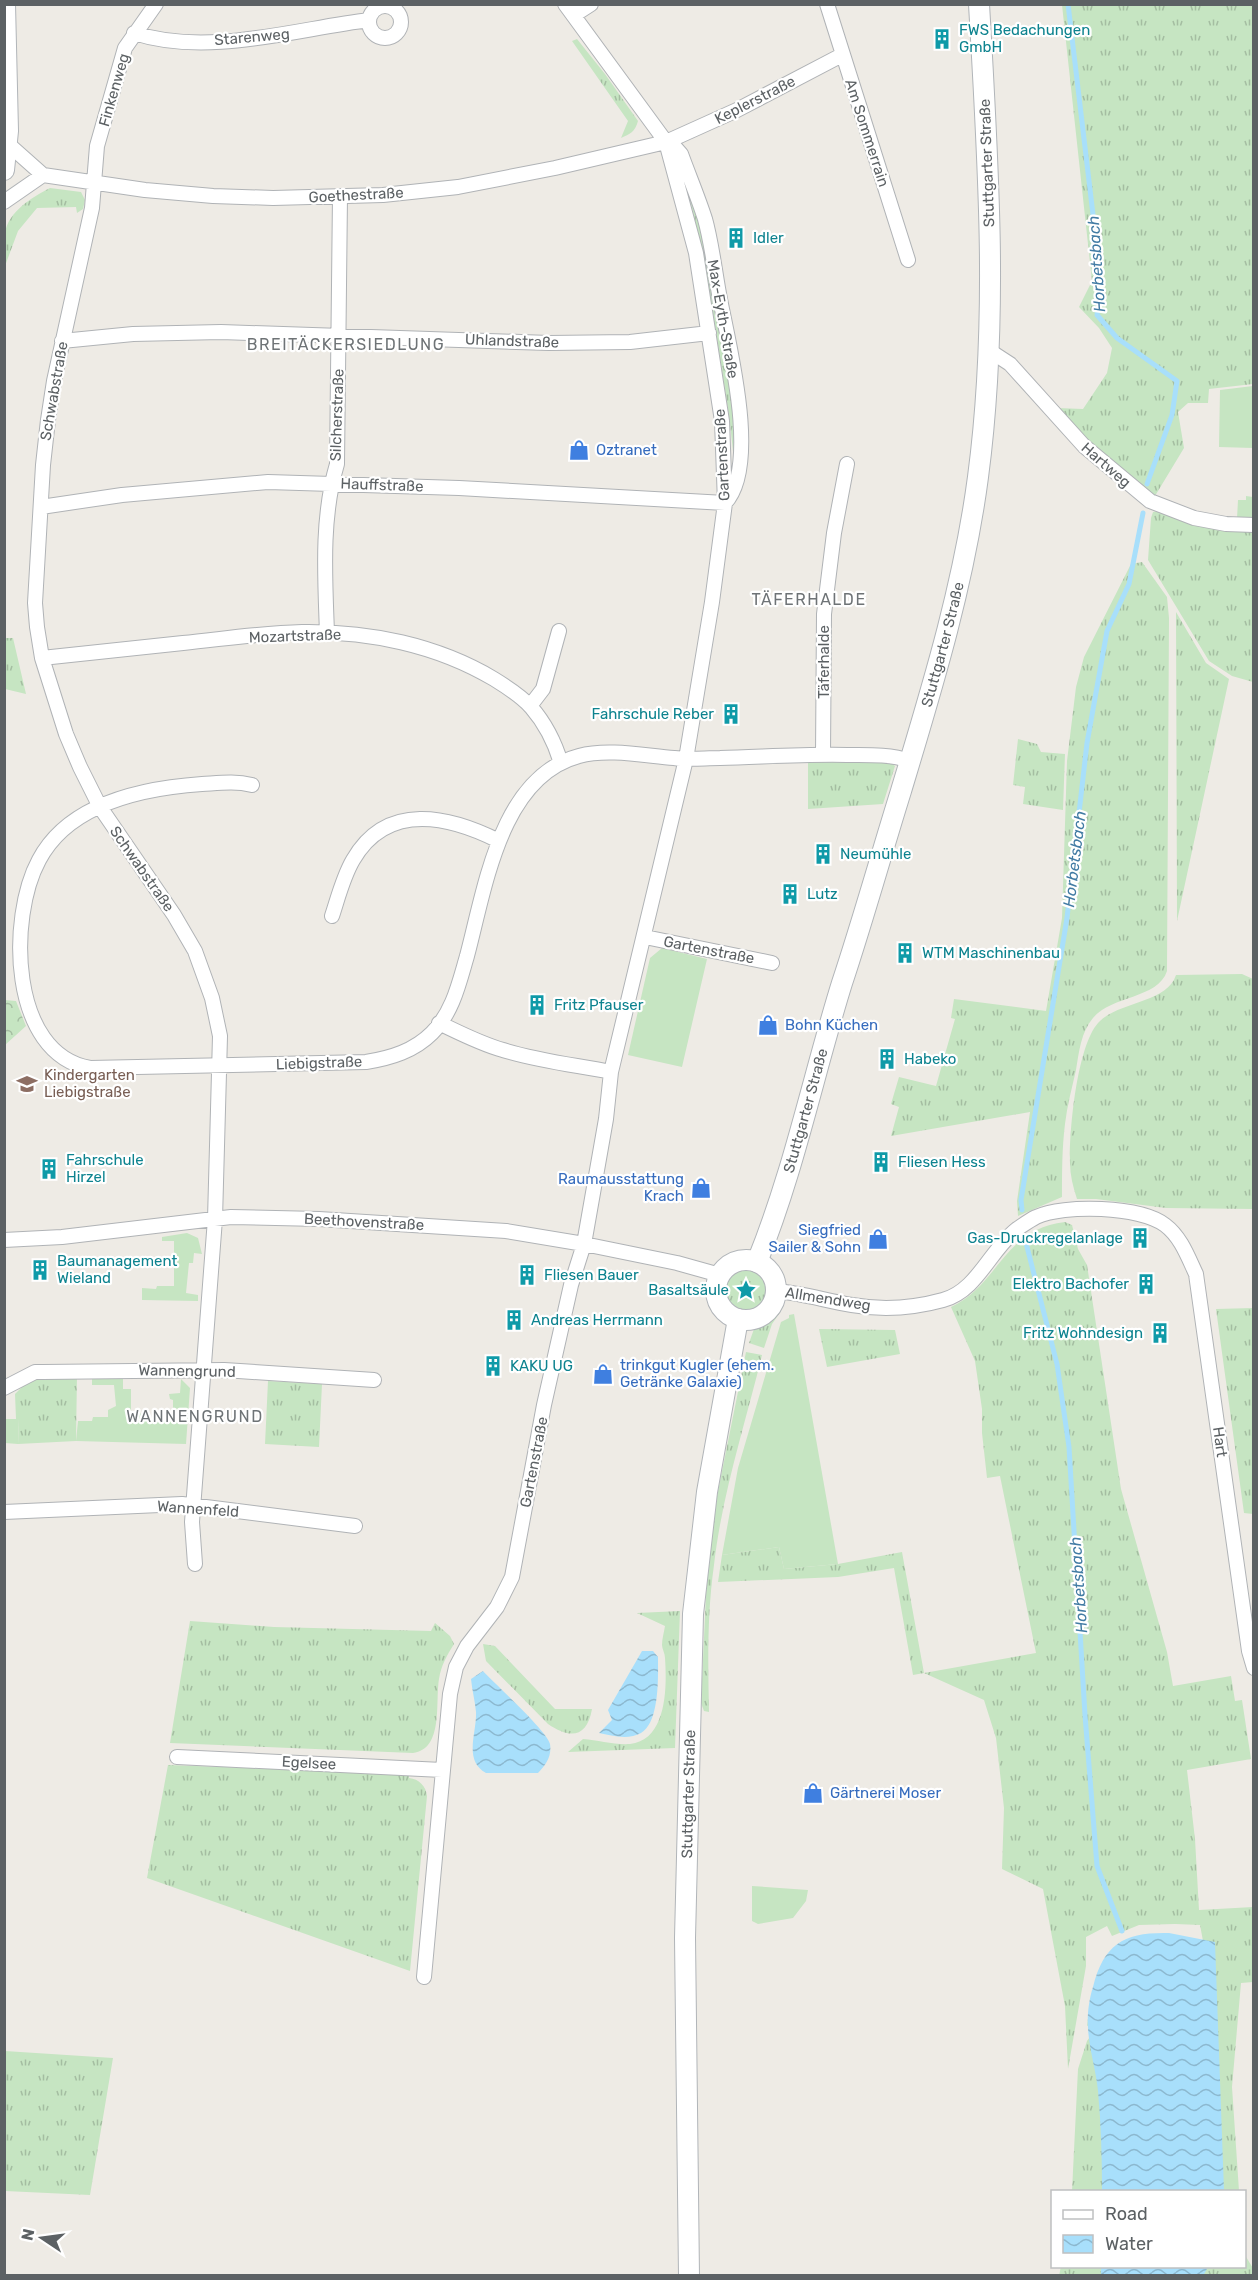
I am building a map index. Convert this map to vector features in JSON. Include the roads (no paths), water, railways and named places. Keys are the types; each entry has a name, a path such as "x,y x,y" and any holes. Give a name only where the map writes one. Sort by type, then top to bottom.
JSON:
{"street":[{"path":"4,170 7,143 5,4"},
{"name":"Finkenweg","path":"96,183 94,170 97,146 125,48 156,4"},
{"path":"569,10 591,4"},
{"name":"Am Sommerrain","path":"827,4 908,260"},
{"name":"Stuttgarter Straße","path":"757,1262 777,1210 834,1011 910,761 960,578 978,478 990,351 991,263 979,4"},
{"name":"Starenweg","path":"394,7 401,22 398,32 389,38 379,37 369,26 370,15 378,8 394,7"},
{"name":"Gartenstraße","path":"424,1977 450,1694 456,1667 466,1646 497,1607 512,1577 544,1405 571,1285 584,1244 606,1119 611,1072 645,938 686,759 712,602 725,502 722,421 696,253 666,142 569,10"},
{"name":"Starenweg","path":"135,33 156,40 203,41 283,35 369,20"},
{"name":"Keplerstraße","path":"666,142 737,110 842,55"},
{"name":"Goethestraße","path":"43,175 213,196 273,198 383,195 458,187 555,168 666,142"},
{"name":"Max-Eyth-Straße","path":"666,142 674,146 681,154 705,219 733,367 742,440 735,490 725,502"},
{"path":"4,202 43,175 7,143"},
{"name":"Schwabstraße","path":"96,183 54,381 42,465 35,603 42,658 66,734 100,807 174,915 195,951 212,998 220,1036 215,1220 192,1522 195,1564"},
{"name":"Silcherstraße","path":"327,633 325,560 331,483 337,464 340,196"},
{"name":"Uhlandstraße","path":"62,341 133,334 188,333 630,342 709,333"},
{"name":"Hartweg","path":"990,351 1010,364 1084,446 1150,501 1194,518 1226,524 1254,525"},
{"name":"Täferhalde","path":"823,755 824,614 834,532 847,464"},
{"name":"Hauffstraße","path":"41,507 122,495 268,482 725,502"},
{"path":"531,706 543,688 559,631"},
{"name":"Mozartstraße","path":"42,658 270,634 327,633 378,638 436,652 481,672 505,686 531,706 543,724 561,763"},
{"name":"Liebigstraße","path":"252,785 237,782 171,786 100,807 80,817 55,837 39,858 24,899 20,926 23,987 34,1020 54,1050 76,1066 90,1068 366,1062 401,1054 434,1031 455,999 499,841 511,815 527,790 542,774 580,755 633,754 686,759"},
{"path":"686,759 888,755 910,761"},
{"path":"332,916 348,870 357,853 374,836 391,824 435,818 466,827 499,841"},
{"name":"Gartenstraße","path":"645,938 772,963"},
{"path":"439,1023 455,1032 501,1050 540,1060 611,1072"},
{"name":"Allmendweg","path":"776,1292 855,1305 889,1307 924,1304 956,1296 982,1271 1004,1241 1037,1217 1055,1212 1106,1209 1127,1211 1155,1219 1165,1225"},
{"name":"Beethovenstraße","path":"4,1240 62,1237 231,1217 392,1222 506,1231 677,1263 720,1275"},
{"name":"Hart","path":"1165,1225 1181,1243 1196,1274 1249,1652 1254,1668"},
{"path":"746,1260 757,1262 772,1275 776,1292 773,1303 762,1316 750,1319 738,1318 727,1312 719,1303 717,1288 720,1275 736,1262 746,1260"},
{"name":"Stuttgarter Straße","path":"689,2276 685,1938 693,1614 707,1492 738,1318"},
{"name":"Wannengrund","path":"4,1388 35,1372 224,1370 374,1380"},
{"name":"Wannenfeld","path":"4,1512 165,1504 355,1526"},
{"name":"Egelsee","path":"177,1757 442,1770"}],"water":[{"path":"642,1651 653,1651 658,1657 657,1698 652,1719 641,1733 636,1735 620,1737 599,1733 612,1720 608,1710"},
{"path":"483,1671 547,1738 550,1744 549,1756 538,1773 486,1773 475,1761 473,1746 476,1712 471,1679"},
{"path":"1154,1933 1169,1933 1215,1942 1224,2190 1102,2190 1098,2091 1088,2028 1089,2002 1098,1972 1110,1950 1129,1938"},
{"path":"1101,2268 1207,2268 1203,2276 1101,2275"}],"waterway":[{"name":"Horbetsbach","path":"1068,4 1101,282 1097,315 1117,338 1177,381 1172,415 1147,484"},
{"name":"Horbetsbach","path":"1022,1210 1021,1200 1067,918 1087,743 1107,631 1129,584 1143,513"},
{"name":"Horbetsbach","path":"1025,1239 1057,1364 1069,1447 1085,1715 1097,1866 1122,1931"}],"place":[{"name":"FWS Bedachungen GmbH","path":"942,39"},
{"name":"Idler","path":"736,238"},
{"name":"Oztranet","path":"579,450"},
{"name":"Fahrschule Reber","path":"731,714"},
{"name":"Neumühle","path":"823,854"},
{"name":"Lutz","path":"790,894"},
{"name":"WTM Maschinenbau","path":"905,953"},
{"name":"Fritz Pfauser","path":"537,1005"},
{"name":"Bohn Küchen","path":"768,1025"},
{"name":"Habeko","path":"887,1059"},
{"name":"Kindergarten Liebigstraße","path":"27,1084"},
{"name":"Fliesen Hess","path":"881,1162"},
{"name":"Fahrschule Hirzel","path":"49,1169"},
{"name":"Raumausstattung Krach","path":"701,1188"},
{"name":"Gas-Druckregelanlage","path":"1140,1238"},
{"name":"Siegfried Sailer & Sohn","path":"878,1239"},
{"name":"Baumanagement Wieland","path":"40,1270"},
{"name":"Fliesen Bauer","path":"527,1275"},
{"name":"Elektro Bachofer","path":"1146,1284"},
{"name":"Basaltsäule","path":"746,1290"},
{"name":"Andreas Herrmann","path":"514,1320"},
{"name":"Fritz Wohndesign","path":"1160,1333"},
{"name":"KAKU UG","path":"493,1366"},
{"name":"trinkgut Kugler (ehem. Getränke Galaxie)","path":"603,1374"},
{"name":"Gärtnerei Moser","path":"813,1793"}],"district":[{"name":"BREITÄCKERSIEDLUNG","path":"346,344"},
{"name":"TÄFERHALDE","path":"809,599"},
{"name":"WANNENGRUND","path":"195,1416"}]}
